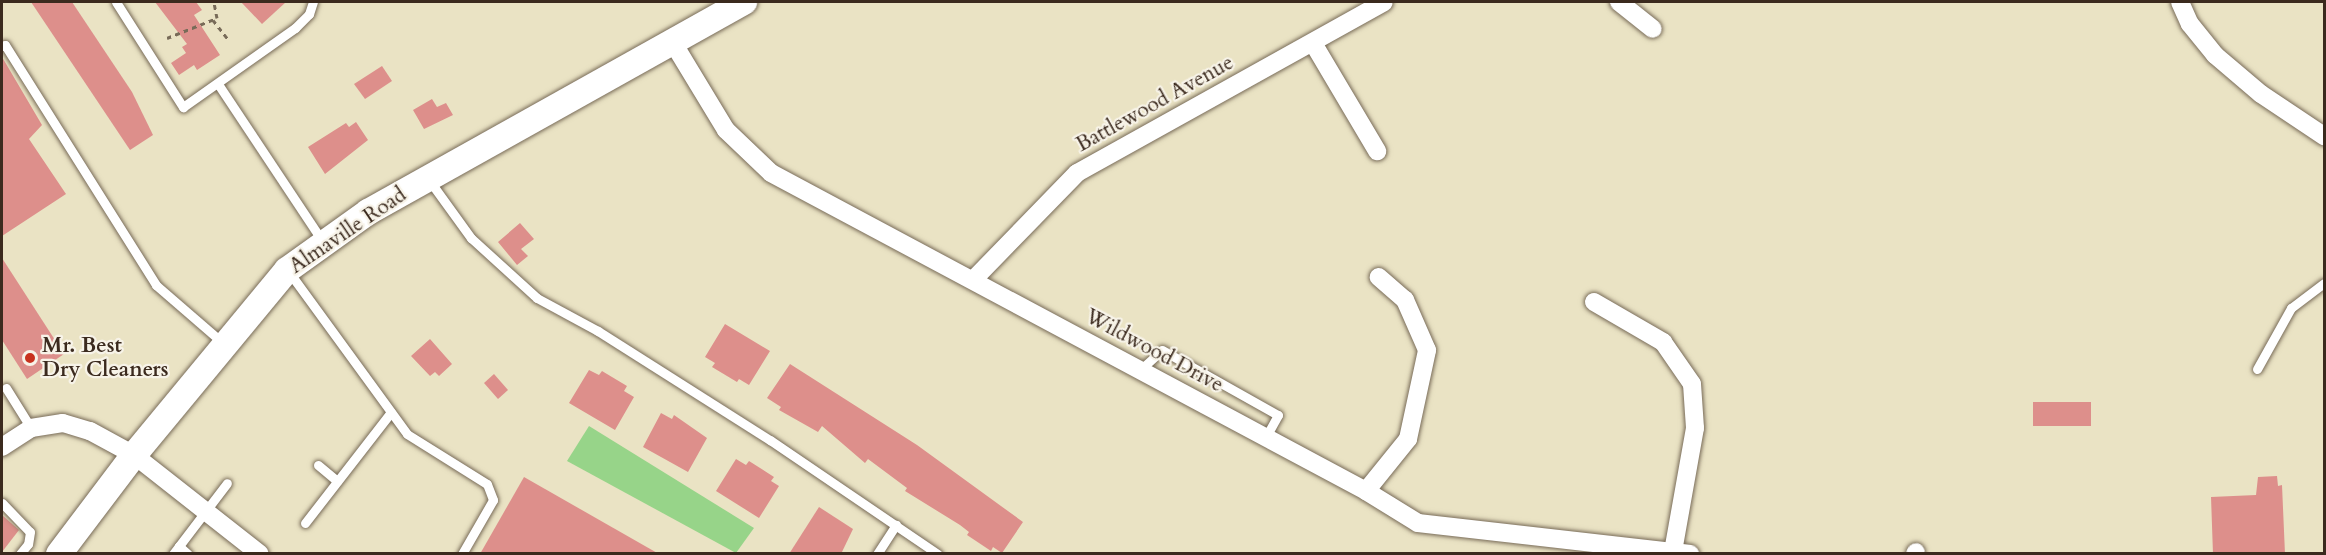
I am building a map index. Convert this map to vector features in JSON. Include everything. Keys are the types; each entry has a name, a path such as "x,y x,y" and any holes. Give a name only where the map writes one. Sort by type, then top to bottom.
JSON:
{"street":[{"name":"Almaville Road","path":"59,554 134,455 287,270 427,178 744,2"},
{"name":"Battlewood Avenue","path":"974,279 1077,173 1384,2"},
{"path":"1619,2 1653,29"},
{"path":"2180,2 2190,24 2215,55 2261,94 2325,136"},
{"name":"Wildwood Drive","path":"672,41 726,130 771,173 1141,369 1366,491 1418,523 1681,553"},
{"path":"1312,43 1377,151"},
{"path":"1366,491 1408,439 1427,350 1405,300 1379,277"},
{"path":"1594,302 1663,342 1692,384 1695,428 1681,553"},
{"path":"2,447 31,428 63,423 90,431 134,455 261,554"}],"lane":[{"path":"116,2 183,107 295,28 309,14 313,2"},
{"path":"2,46 5,45 156,285 224,344"},
{"path":"218,84 324,244"},
{"path":"427,178 471,238 537,298 740,421 938,554"},
{"path":"287,270 407,434 487,484 493,500 462,554"},
{"path":"2257,369 2291,308 2325,283"},
{"path":"1141,369 1162,350 1278,415 1266,437"},
{"path":"3,387 31,428"},
{"path":"305,523 392,412"},
{"path":"318,465 337,482"},
{"path":"188,554 176,550 227,483"},
{"path":"2,502 30,532 28,544 20,554"},
{"path":"877,554 896,525"}],"path":[{"path":"167,38 217,18 214,2"},
{"path":"213,20 227,38"}],"green space":[{"path":"589,426 754,528 736,553 567,461"}],"building":[{"path":"31,2 72,2 132,92 153,135 130,150"},
{"path":"155,2 196,2 202,10 194,15 220,55 197,70 194,65 179,75 171,63 186,53 182,47 187,44"},
{"path":"241,2 286,2 262,24"},
{"path":"2,57 42,125 29,139 66,194 2,236"},
{"path":"382,66 392,81 365,99 354,84"},
{"path":"432,99 437,107 446,103 453,115 424,129 413,110"},
{"path":"356,122 368,140 325,174 308,147 346,123 349,127"},
{"path":"520,223 534,239 521,249 528,256 517,265 498,242"},
{"path":"2,258 64,354 27,379 2,340"},
{"path":"725,324 770,351 749,385 739,379 737,382 712,367 715,363 705,357"},
{"path":"430,339 452,364 439,376 435,372 430,376 411,356"},
{"path":"790,364 917,445 1023,522 1002,553 993,547 991,551 967,535 969,532 960,525 905,491 907,488 868,459 865,463 822,426 818,432 779,410 781,407 767,398"},
{"path":"589,370 599,375 602,371 627,386 624,391 634,397 615,430 569,403"},
{"path":"494,374 508,390 498,399 484,383"},
{"path":"2033,402 2091,402 2091,426 2033,426"},
{"path":"661,413 672,419 674,415 707,438 688,472 643,447"},
{"path":"736,459 746,465 749,461 774,477 771,481 779,486 759,518 716,491"},
{"path":"2277,476 2278,486 2282,485 2285,554 2213,554 2211,497 2256,495 2258,477"},
{"path":"524,477 659,554 480,554"},
{"path":"819,507 853,529 841,554 789,554"},
{"path":"2,515 19,530 2,552"}],"place":[{"name":"Mr. Best Dry Cleaners","path":"30,358"}]}
